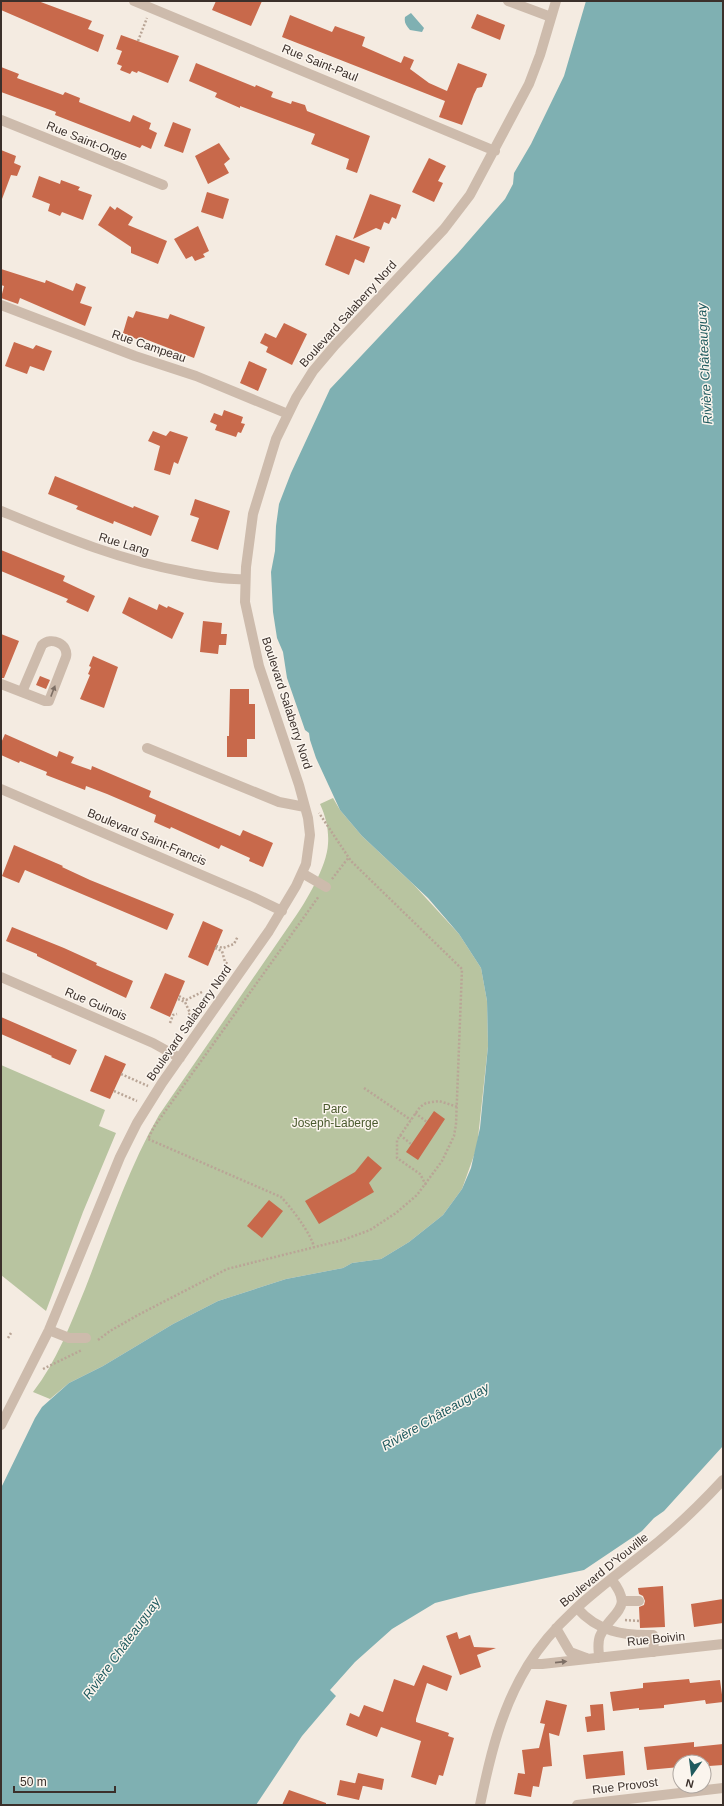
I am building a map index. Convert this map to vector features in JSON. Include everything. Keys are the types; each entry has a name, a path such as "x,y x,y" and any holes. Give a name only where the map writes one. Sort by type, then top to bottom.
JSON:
{"street":[{"name":"Rue Saint-Paul","path":"134,1 495,151"},
{"path":"508,1 551,17"},
{"name":"Boulevard Salaberry Nord","path":"1,1425 49,1330 120,1157 147,1106 282,911 302,873 308,855 310,835 305,807 254,646 246,607 245,579 249,537 257,500 272,452 288,414 304,385 335,345 432,242 465,203 495,151 529,84 556,1"},
{"name":"Rue Saint-Onge","path":"1,120 163,186"},
{"name":"Rue Campeau","path":"1,305 146,360 196,376 288,414"},
{"name":"Rue Lang","path":"1,511 89,547 129,560 196,574 245,579"},
{"path":"1,684 22,692 46,701 49,701 67,654 63,646 52,641 46,642 42,645 22,692"},
{"path":"147,748 279,802 305,807"},
{"name":"Boulevard Saint-Francis","path":"1,789 253,897 282,911"},
{"path":"302,873 326,887"},
{"name":"Rue Guinois","path":"1,977 153,1043 180,1058"},
{"path":"49,1330 69,1338 90,1343"},
{"name":"Boulevard D'Youville","path":"480,1805 497,1732 511,1696 529,1664 556,1628 576,1608 679,1524 723,1480"},
{"path":"596,1658 598,1642 605,1628 617,1613 622,1601 621,1592 611,1579"},
{"path":"622,1601 639,1601"},
{"path":"576,1608 591,1622 605,1628 628,1635 653,1635 654,1652"},
{"name":"Rue Boivin","path":"556,1628 570,1652 579,1656 596,1658"},
{"name":"Rue Boivin","path":"529,1664 536,1665 723,1644"},
{"name":"Rue Provost","path":"577,1805 723,1788"}],"path":[{"path":"138,41 151,8"},
{"path":"52,1364 115,1328 228,1269 314,1248 343,1240 370,1230 396,1213 426,1185 442,1161 454,1136 458,1107 462,969 349,857 328,825"},
{"path":"345,861 349,857"},
{"path":"298,923 154,1127 148,1139 223,1170 280,1197 286,1202 311,1238 314,1248"},
{"path":"229,965 225,962 222,952 216,947 223,948 234,944 238,936"},
{"path":"187,1018 190,1013 185,1002 178,998 186,1000 202,992"},
{"path":"170,1023 173,1015 177,1014"},
{"path":"121,1074 158,1090"},
{"path":"364,1088 410,1120"},
{"path":"114,1091 147,1106"},
{"path":"426,1185 420,1174 397,1158 396,1145 415,1113 426,1103 439,1101 458,1107"},
{"path":"415,1113 427,1122"},
{"path":"400,1136 411,1144"},
{"path":"8,1338 11,1333"}],"green space":[{"name":"Parc Joseph-Laberge","path":"333,798 340,810 362,836 414,885 459,934 481,968 487,1001 488,1046 477,1147 462,1189 443,1215 409,1242 381,1259 352,1263 343,1268 286,1279 218,1301 173,1324 103,1366 69,1383 50,1399 33,1392 49,1368 68,1329 128,1178 159,1115 310,894 324,863 328,844 327,824 320,804"},
{"path":"1,1065 105,1110 99,1126 116,1133 83,1212 46,1311 1,1275"}],"water":[{"name":"Rivière Châteauguay","path":"586,1 723,1 723,1446 664,1511 654,1518 642,1531 584,1570 470,1594 435,1603 392,1629 355,1662 330,1690 336,1696 302,1736 256,1805 1,1805 1,1488 35,1418 42,1407 69,1383 103,1366 173,1324 218,1301 286,1279 343,1268 352,1263 381,1259 409,1242 443,1215 462,1189 471,1168 480,1128 488,1046 487,1001 481,968 459,934 428,898 362,836 340,810 316,758 309,733 305,730 287,678 283,652 277,638 273,612 271,572 275,551 279,504 291,473 330,389 458,253 505,199 513,184 514,173 531,144 564,76"},
{"path":"411,13 424,28 422,32 410,30 406,25 405,17"}],"building":[{"path":"1,1 38,1 92,21 88,29 104,35 98,52 1,10"},
{"path":"216,1 262,1 251,26 212,10"},
{"path":"477,14 505,25 500,40 471,28"},
{"path":"290,15 332,32 335,26 365,37 362,46 401,63 404,56 414,60 410,69 429,83 447,91 458,63 487,74 482,87 477,88 474,94 462,125 439,117 445,101 282,37"},
{"path":"121,35 179,56 168,83 138,71 137,73 132,71 130,74 120,70 122,66 117,64 122,51 116,49"},
{"path":"196,63 255,87 256,85 273,92 271,97 291,104 292,101 305,105 307,111 370,136 357,173 346,169 349,159 311,144 315,134 240,106 240,108 215,97 217,93 189,81"},
{"path":"1,67 19,74 17,78 63,95 65,92 80,98 79,102 130,122 133,115 151,123 149,129 157,133 151,149 142,145 140,148 55,115 56,112 1,92"},
{"path":"173,122 191,129 183,153 164,146"},
{"path":"219,143 230,159 224,164 229,173 208,184 195,156"},
{"path":"1,150 16,156 14,163 21,166 17,176 11,175 2,199 1,199"},
{"path":"429,158 446,166 438,181 443,183 434,202 412,192"},
{"path":"39,176 60,184 61,180 80,187 78,190 92,195 83,220 62,212 60,216 48,211 50,204 32,197"},
{"path":"207,192 229,199 223,219 201,212"},
{"path":"370,194 401,205 396,219 392,217 389,224 384,222 381,230 376,228 353,239"},
{"path":"110,206 115,210 117,207 133,217 128,225 167,241 158,264 131,253 131,247 98,225"},
{"path":"198,226 209,251 203,254 205,257 195,261 192,256 186,259 174,239"},
{"path":"336,235 370,247 364,263 355,259 349,275 325,265"},
{"path":"1,269 45,283 46,280 73,291 76,283 86,287 80,303 92,307 85,326 20,298 18,304 1,298 4,286 1,285"},
{"path":"136,311 168,319 170,314 205,327 194,358 145,339 143,342 123,333 128,316 133,318"},
{"path":"284,323 307,334 292,365 266,352 268,347 260,343 265,333 276,338"},
{"path":"14,342 33,349 36,345 52,351 44,371 30,366 27,374 5,366"},
{"path":"249,361 267,369 258,391 240,383"},
{"path":"224,410 243,417 241,423 245,424 241,433 238,432 236,437 215,430 217,425 210,422 214,413 222,416"},
{"path":"153,431 166,436 170,431 188,437 178,464 174,462 170,475 154,470 160,446 148,441"},
{"path":"55,476 133,508 134,506 159,516 151,536 114,521 113,524 76,509 78,506 48,494"},
{"path":"195,499 230,511 218,550 191,541 199,518 190,515"},
{"path":"1,550 65,576 63,581 95,596 88,612 66,602 68,599 1,571"},
{"path":"129,597 157,610 159,604 184,613 172,639 122,613"},
{"path":"203,621 222,623 221,634 227,634 226,645 219,645 218,654 200,652"},
{"path":"1,634 19,641 4,678 1,678"},
{"path":"93,656 118,667 104,708 80,699 90,675 88,674 91,667 89,666"},
{"path":"40,676 50,680 46,689 36,685"},
{"path":"230,689 249,689 249,704 255,704 255,739 247,739 247,757 227,757"},
{"path":"5,734 57,757 59,751 74,757 71,763 91,770 92,766 151,791 149,797 240,836 243,830 273,843 263,867 249,861 250,858 221,845 219,849 171,827 170,829 154,822 156,815 107,794 86,786 85,790 46,775 47,772 20,761 19,763 1,755 1,743"},
{"path":"14,845 63,866 62,867 90,880 174,914 167,930 25,870 19,883 2,876"},
{"path":"203,921 223,930 208,966 188,957"},
{"path":"12,927 64,948 97,963 96,965 133,981 126,998 37,956 37,954 6,941"},
{"path":"165,973 185,981 170,1017 150,1008"},
{"path":"1,1017 77,1050 70,1065 1,1034"},
{"path":"105,1055 126,1064 110,1099 90,1091"},
{"path":"434,1111 445,1119 418,1160 406,1152"},
{"path":"368,1156 382,1168 369,1183 374,1192 319,1224 305,1201 355,1172"},
{"path":"269,1200 283,1211 262,1238 247,1226"},
{"path":"663,1586 665,1627 640,1628 639,1607 644,1605 645,1601 643,1596 639,1594 638,1588"},
{"path":"723,1599 723,1623 694,1627 691,1604"},
{"path":"457,1632 459,1639 470,1635 474,1647 496,1648 477,1655 481,1667 460,1675 446,1636"},
{"path":"423,1665 452,1676 447,1691 427,1683 416,1719 416,1722 449,1733 448,1736 454,1738 443,1776 439,1775 436,1785 411,1777 421,1741 381,1727 377,1737 346,1725 350,1713 359,1717 364,1705 383,1712 394,1679 414,1686"},
{"path":"689,1679 690,1683 720,1680 723,1702 706,1704 705,1700 664,1705 664,1708 639,1710 639,1708 613,1711 610,1692 643,1688 643,1683"},
{"path":"546,1700 567,1705 559,1736 549,1733 552,1766 543,1767 539,1787 533,1786 531,1797 514,1794 518,1773 525,1774 522,1750 539,1748 545,1724 540,1723"},
{"path":"603,1704 605,1730 587,1732 585,1717 591,1716 590,1705"},
{"path":"694,1742 694,1747 723,1744 723,1765 712,1766 712,1754 672,1754 672,1768 647,1770 644,1747"},
{"path":"623,1751 625,1775 586,1779 583,1755"},
{"path":"358,1773 384,1779 382,1790 355,1784"},
{"path":"340,1780 363,1785 359,1800 337,1795"},
{"path":"289,1790 326,1803 326,1805 282,1805"}]}
